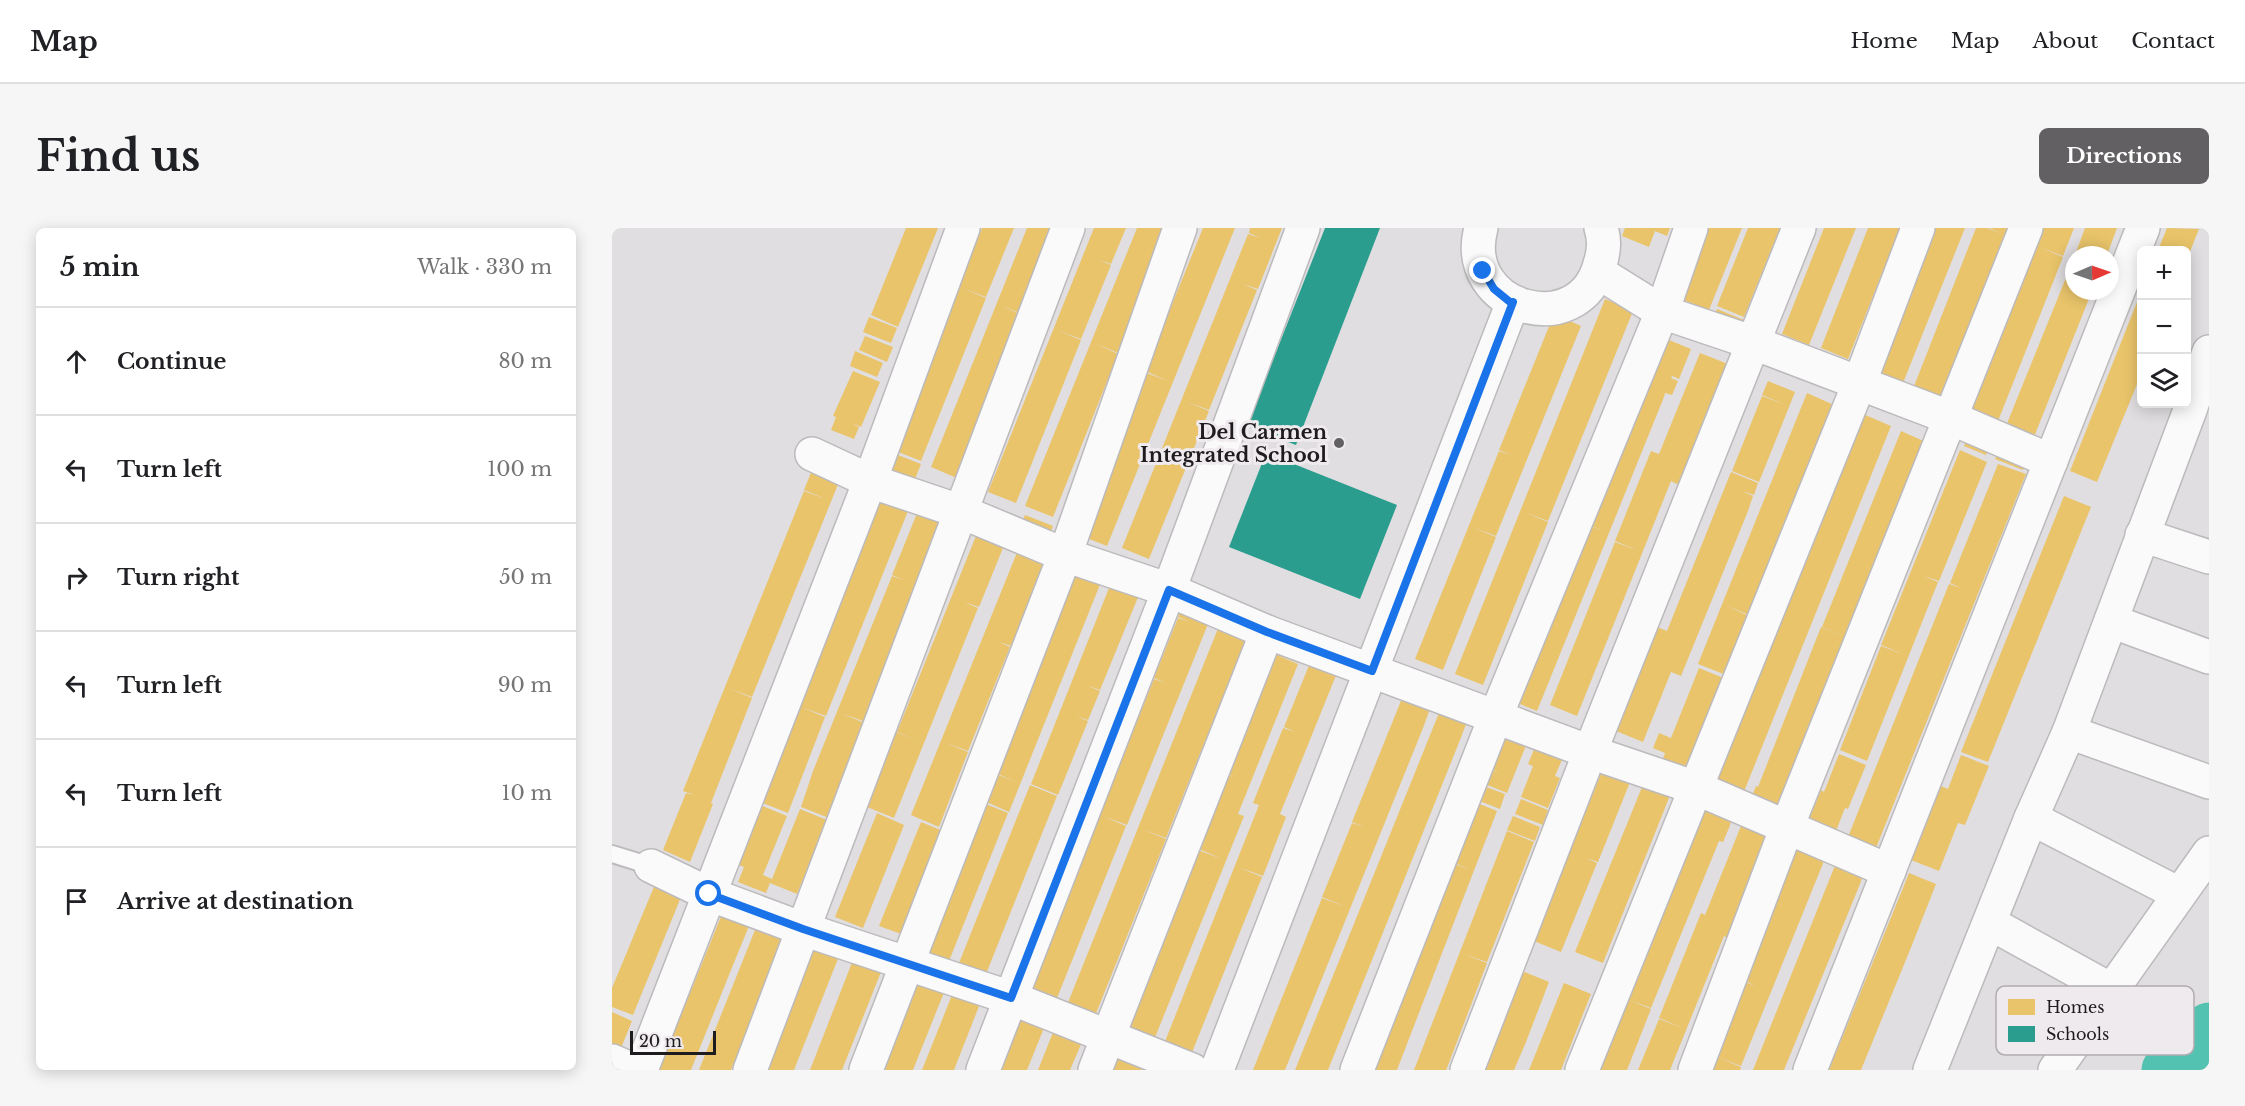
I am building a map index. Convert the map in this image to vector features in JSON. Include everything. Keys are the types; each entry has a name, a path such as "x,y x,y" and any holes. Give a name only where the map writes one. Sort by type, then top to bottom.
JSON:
{"street":[{"path":"641,1070 870,481 963,228"},
{"path":"750,1070 1068,228"},
{"path":"866,1070 1065,555 1180,228"},
{"path":"983,1070 1169,590 1303,228"},
{"path":"1481,228 1478,251 1483,271 1494,289 1510,302 1530,309 1551,309 1570,302 1587,290 1598,272 1604,252 1600,228"},
{"path":"1357,1070 1495,717 1662,312 1691,228"},
{"path":"1467,1070 1590,752 1799,228"},
{"path":"1582,1070 1859,384 1918,228"},
{"path":"1695,1070 1787,827 2026,228"},
{"path":"1810,1070 2143,228"},
{"path":"1598,272 1662,312 1754,343 1951,418 2051,461"},
{"path":"1217,1070 1513,302"},
{"path":"1930,1070 2031,818 2069,732 2142,535 2200,413 2209,352"},
{"path":"812,454 870,481 962,512 1065,555 1169,590 1267,632 1590,752 1696,788 1889,871"},
{"path":"2142,535 2209,557"},
{"path":"2111,621 2209,657"},
{"path":"1095,1070 1267,632"},
{"path":"2069,732 2209,782"},
{"path":"2031,818 2179,894"},
{"path":"2114,986 2209,852"},
{"path":"651,866 709,894 803,929 1011,998 1192,1070"},
{"path":"1990,923 2104,986"},
{"path":"2055,1070 2066,1055"},
{"path":"612,1061 633,1070"}],"lane":[{"path":"612,854 651,866"}],"building: Homes":[{"path":"906,228 938,228 898,327 871,315"},
{"path":"982,228 1014,228 986,297 962,288 986,298 921,461 893,450"},
{"path":"1027,228 1059,228 1024,315 1000,305 1024,316 959,479 931,467"},
{"path":"1094,228 1126,228 1111,264 1099,260 1111,265 1081,339 1057,330 1081,340 1016,503 988,492"},
{"path":"1137,228 1169,228 1118,353 1094,343 1118,354 1053,517 1025,506"},
{"path":"1203,228 1235,228 1107,546 1079,535 1144,372 1168,381 1145,371"},
{"path":"1250,228 1282,228 1258,289 1243,284 1257,290 1209,410 1185,401 1209,411 1149,559 1122,548 1248,234 1260,238 1249,233"},
{"path":"1625,228 1670,228 1667,236 1655,231 1649,247 1622,236"},
{"path":"1709,228 1742,228 1709,310 1681,299"},
{"path":"1748,228 1780,228 1744,317 1717,306"},
{"path":"1824,228 1856,228 1809,345 1782,334"},
{"path":"1868,228 1900,228 1848,359 1821,348"},
{"path":"1933,228 1965,228 1903,383 1876,372"},
{"path":"1976,228 1987,228 2002,234 1989,228 2008,228 1940,399 1909,399"},
{"path":"2042,228 2074,228 2063,256 2039,247 2063,257 1998,421 1970,409"},
{"path":"2085,228 2117,228 2110,246 2078,246"},
{"path":"2167,228 2199,229 2191,249 2191,246 2160,246"},
{"path":"2065,280 2065,300 2088,300 2034,437 2006,426"},
{"path":"1605,299 1633,311 1548,521 1524,512 1548,522 1483,685 1455,674"},
{"path":"2137,302 2137,384 2097,482 2070,471"},
{"path":"1717,309 1744,320 1738,335 1711,323"},
{"path":"1554,314 1581,326 1496,536 1472,527 1496,537 1443,670 1415,659 1499,451 1511,455 1499,450"},
{"path":"869,317 897,328 891,343 863,332"},
{"path":"865,336 893,347 887,362 859,350"},
{"path":"1664,338 1691,349 1679,379 1672,376 1671,378 1678,381 1672,395 1665,393 1537,711 1510,700 1581,522 1605,532 1581,521 1611,447 1626,453 1612,446"},
{"path":"855,351 883,363 877,377 850,366"},
{"path":"1700,353 1728,364 1679,485 1671,481 1577,716 1550,705 1615,542 1639,551 1615,541 1651,451 1659,454"},
{"path":"853,371 880,382 861,427 852,423 859,427 854,439 831,430 836,417 833,416"},
{"path":"1768,381 1795,392 1759,482 1732,471 1762,396 1786,405 1762,395"},
{"path":"1807,393 1834,405 1749,615 1725,605 1749,616 1726,675 1698,664"},
{"path":"1863,414 1891,426 1741,799 1713,788"},
{"path":"1901,431 1928,443 1778,812 1750,801 1756,786 1758,787 1821,627 1846,637 1822,627"},
{"path":"1969,433 1991,443 1986,455 1964,446"},
{"path":"2001,444 2029,455 2023,470 1995,459"},
{"path":"1960,450 1987,462 1939,581 1924,576 1938,582 1867,761 1840,750 1881,646 1905,655 1881,645"},
{"path":"893,453 921,464 915,479 888,468"},
{"path":"816,460 843,472 752,697 728,688 752,698 690,862 663,850 686,793 695,795 683,791 804,491 828,500 804,490"},
{"path":"1998,464 2026,474 1876,848 1848,837 1949,584 1961,588 1950,583"},
{"path":"1731,472 1758,483 1754,495 1742,491 1753,496 1748,511 1681,676 1671,672 1643,742 1616,731 1657,627 1667,631"},
{"path":"883,494 910,506 826,716 801,707 825,717 788,813 760,802"},
{"path":"2064,496 2091,507 1988,762 1961,752"},
{"path":"922,501 949,512 865,722 841,713 864,723 829,818 801,807 813,771 892,576 904,580 892,575"},
{"path":"1025,515 1053,526 1047,541 1019,530"},
{"path":"982,521 991,543 1003,548 979,607 964,602 978,608 894,818 867,807 896,732 920,742 897,732"},
{"path":"1020,545 1047,557 1011,646 999,642 1010,647 968,751 944,742 968,752 939,827 911,815"},
{"path":"1077,561 1105,572 1009,812 982,800 993,773 1017,782 993,772"},
{"path":"1115,573 1143,585 1100,690 1086,685 1100,691 1088,720 1076,716 1088,721 1058,795 1031,784"},
{"path":"1184,603 1212,614 1127,825 1103,816 1126,826 1055,1003 1028,992 1154,679 1166,683 1154,678 1178,618 1190,622 1178,617"},
{"path":"1223,616 1251,627 1166,838 1142,829 1166,839 1095,1016 1067,1005"},
{"path":"1277,637 1305,648 1299,663 1274,654 1298,664 1238,814 1244,816 1154,1040 1127,1028 1198,850 1222,859 1199,849 1222,773 1234,777 1223,772"},
{"path":"1314,653 1341,663 1280,814 1286,817 1263,876 1238,867 1262,877 1191,1055 1164,1044 1259,805 1253,803 1283,728 1295,732 1284,727"},
{"path":"1699,668 1726,679 1685,784 1658,772 1665,753 1653,748 1659,733 1671,738"},
{"path":"1407,686 1434,698 1423,728 1285,1070 1253,1070 1322,898 1346,907 1322,897 1352,823 1364,827 1352,822"},
{"path":"1443,703 1470,714 1328,1070 1295,1070"},
{"path":"1531,733 1507,793 1480,782 1486,768 1500,773 1486,767 1498,736"},
{"path":"1540,735 1568,746 1555,776 1560,778 1548,808 1521,797 1533,766 1528,764"},
{"path":"1839,754 1866,765 1848,809 1845,808 1836,831 1809,820 1821,790 1824,792"},
{"path":"1961,755 1989,766 1965,825 1958,823 1939,871 1911,860 1941,786 1948,789"},
{"path":"1606,761 1634,772 1598,862 1586,858 1597,863 1561,952 1534,941"},
{"path":"1675,783 1603,963 1575,952 1642,787"},
{"path":"1478,784 1505,794 1500,809 1472,798"},
{"path":"1030,785 1057,796 986,974 959,963"},
{"path":"1521,799 1548,810 1543,825 1515,814"},
{"path":"1470,800 1497,811 1397,1070 1365,1070 1446,861 1471,870 1447,860"},
{"path":"1707,801 1734,812 1729,828 1723,842 1719,841 1651,1008 1627,999 1651,1009 1627,1070 1595,1070"},
{"path":"981,802 1008,813 949,961 922,950"},
{"path":"760,805 787,816 763,875 772,879 800,809 827,820 797,894 770,883 766,893 738,882 744,867 736,864"},
{"path":"877,813 904,825 863,928 835,917"},
{"path":"1513,816 1540,827 1535,841 1507,830"},
{"path":"1743,821 1770,833 1728,938 1724,936 1670,1070 1638,1070 1659,1019 1683,1028 1659,1018 1701,913 1705,915"},
{"path":"921,822 948,833 907,936 879,926"},
{"path":"1507,831 1534,842 1487,962 1463,954 1487,963 1447,1068 1446,1070 1414,1070"},
{"path":"1798,845 1826,856 1741,1066 1717,1057 1741,1067 1740,1070 1702,1070 1743,981 1755,986 1744,980"},
{"path":"1838,858 1865,869 1860,884 1784,1070 1753,1070"},
{"path":"1909,873 1936,884 1912,945 1861,1070 1829,1070"},
{"path":"658,877 681,897 633,1015 612,1007 612,988"},
{"path":"722,914 749,926 691,1070 659,1070"},
{"path":"761,915 788,926 737,1056 731,1070 699,1070"},
{"path":"843,946 794,1070 762,1070 812,947"},
{"path":"853,960 881,972 842,1070 810,1070"},
{"path":"1522,971 1549,982 1526,1042 1514,1070 1482,1070"},
{"path":"949,980 913,1070 881,1070 915,983"},
{"path":"1564,983 1591,994 1561,1070 1529,1070"},
{"path":"956,985 983,996 954,1070 922,1070"},
{"path":"1019,1011 1046,1023 1027,1070 995,1070"},
{"path":"612,1012 632,1021 621,1048 612,1044"},
{"path":"1054,1030 1082,1042 1070,1070 1038,1070"},
{"path":"1115,1055 1143,1066 1141,1070 1109,1070"}],"building: Schools":[{"path":"1325,228 1380,228 1296,445 1247,426"},
{"path":"1266,453 1397,505 1360,599 1229,547"}],"waterway":[{"path":"2194,1043 2209,1028"},
{"path":"2167,1070 2182,1055"}],"place":[{"name":"Del Carmen Integrated School","path":"1339,443"}],"route":[{"path":"709,894 803,929 1011,998 1169,590 1267,632 1372,671 1513,302 1494,289 1483,271"}]}
